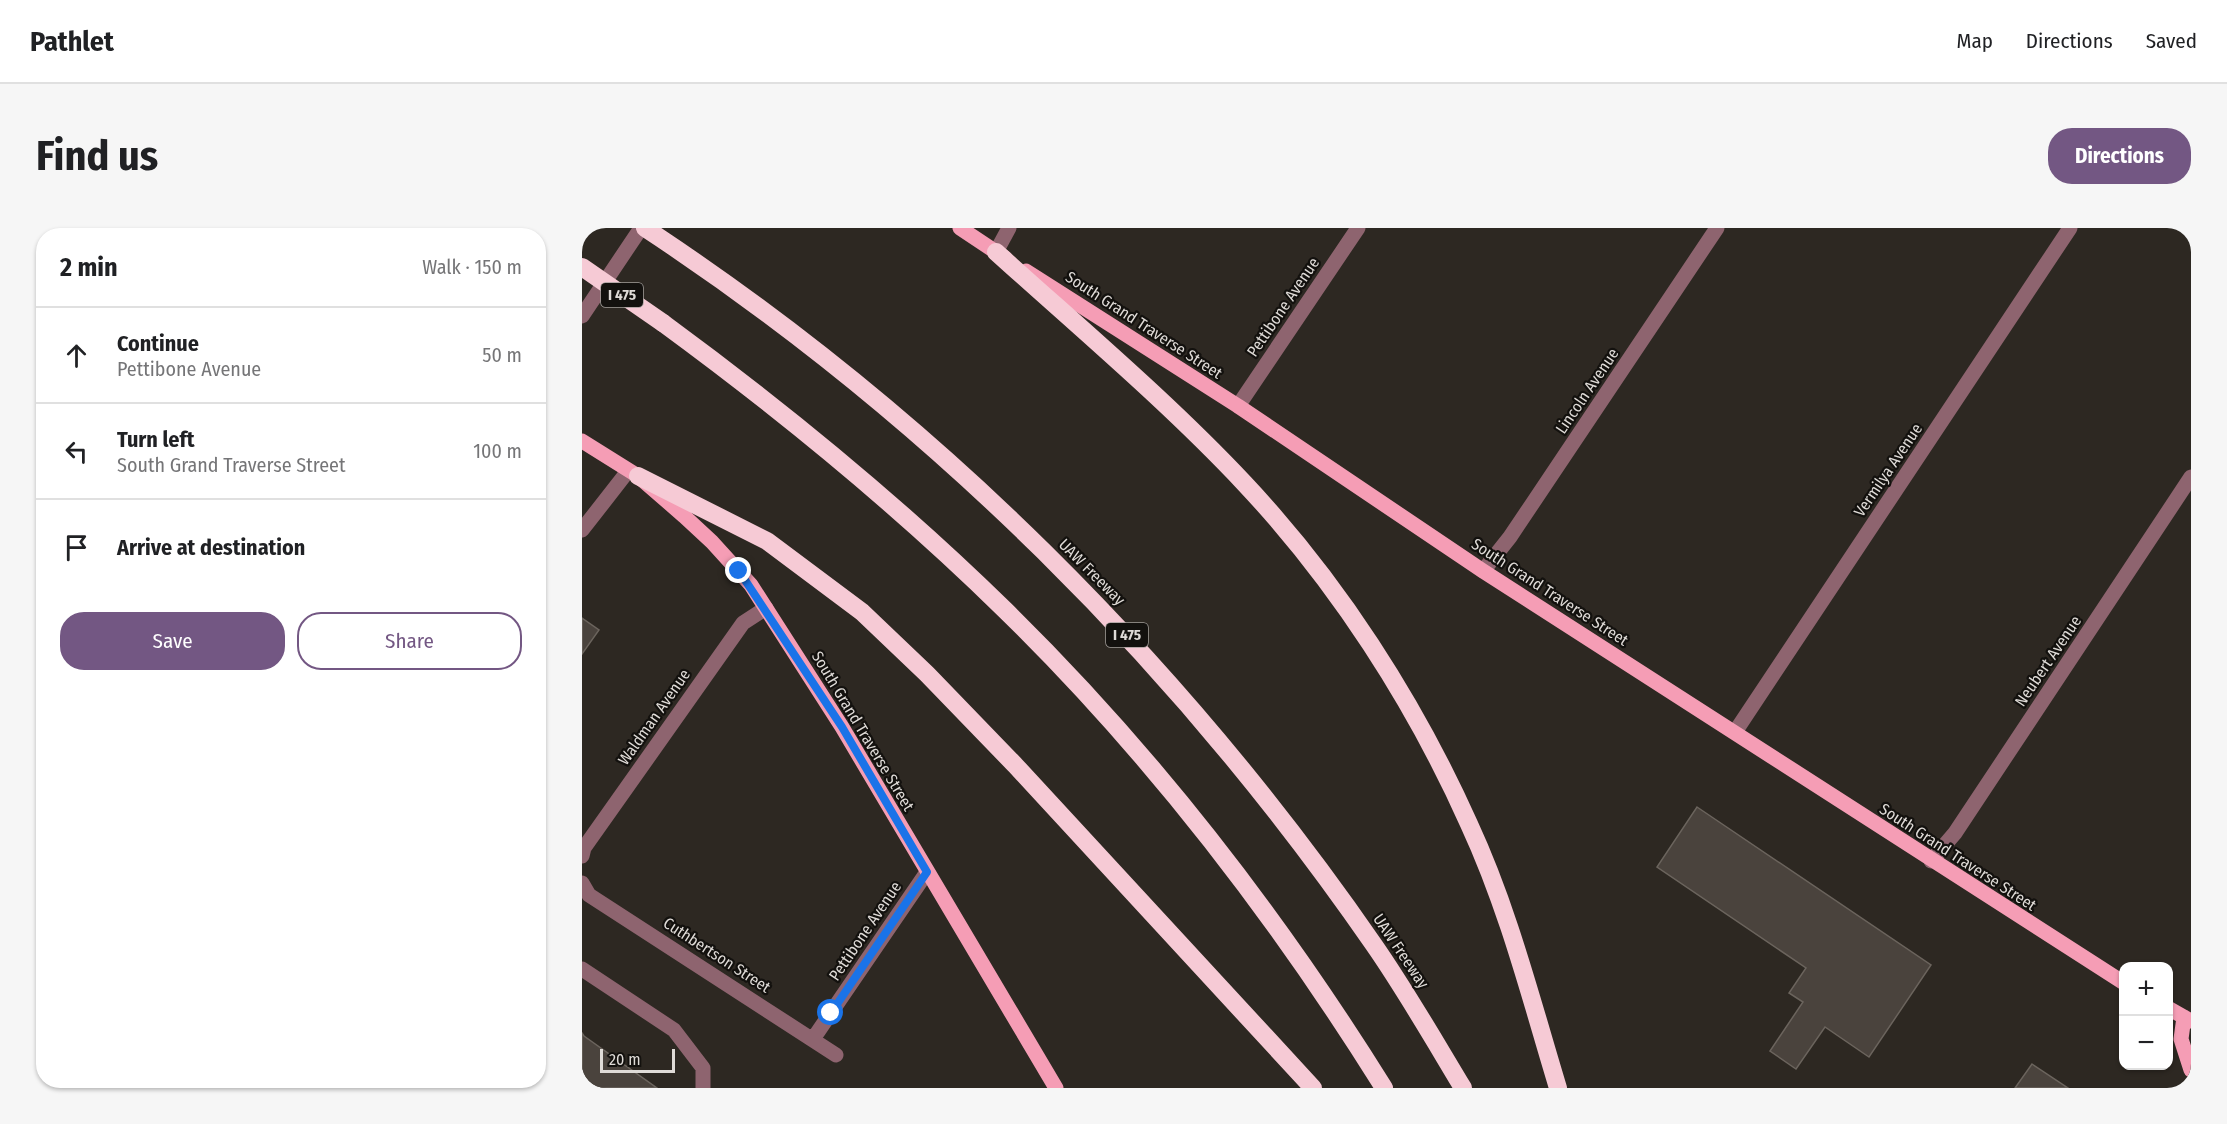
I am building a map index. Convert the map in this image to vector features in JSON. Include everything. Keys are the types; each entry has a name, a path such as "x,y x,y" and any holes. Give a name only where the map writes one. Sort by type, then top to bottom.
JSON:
{"highway":[{"name":"UAW Freeway","path":"643,228 701,264 818,353 929,444 1020,528 1125,632 1236,762 1328,880 1408,996 1463,1088"},
{"path":"996,252 1193,431 1247,486 1316,569 1376,653 1426,737 1470,824 1509,926 1558,1088"},
{"name":"I 475","path":"582,267 663,323 773,405 897,510 1006,611 1170,790 1228,862 1344,1026 1384,1088"},
{"path":"633,473 767,541 862,612 927,674 1015,765 1313,1088"}],"main road":[{"name":"South Grand Traverse Street","path":"960,228 1238,406 1483,571 2119,980"},
{"name":"South Grand Traverse Street","path":"582,441 633,473 712,542 751,585 842,727 1056,1088"},
{"path":"2173,1010 2189,1016 2181,1040 2191,1070"}],"street":[{"path":"582,316 643,228"},
{"path":"996,252 1010,228"},
{"name":"Pettibone Avenue","path":"1238,406 1358,228"},
{"name":"Lincoln Avenue","path":"1483,571 1510,537 1717,228"},
{"name":"Vermilya Avenue","path":"1735,732 2070,228"},
{"path":"582,530 633,473"},
{"name":"Neubert Avenue","path":"1931,861 1961,823 2191,477"},
{"name":"Waldman Avenue","path":"582,856 584,848 743,623 766,608"},
{"name":"Pettibone Avenue","path":"813,1039 927,872"},
{"name":"Cuthbertson Street","path":"582,883 589,895 836,1055"},
{"path":"582,969 674,1030 703,1068 703,1088"}],"building":[{"path":"582,618 599,630 582,654"},
{"path":"1697,807 1931,965 1869,1057 1825,1027 1796,1069 1770,1051 1803,1002 1789,993 1806,968 1657,867"},
{"path":"582,1033 584,1036 657,1088 582,1088"},
{"path":"2032,1064 2068,1088 2015,1088"}],"route":[{"path":"739,571 751,585 842,727 927,872 831,1013"}]}
